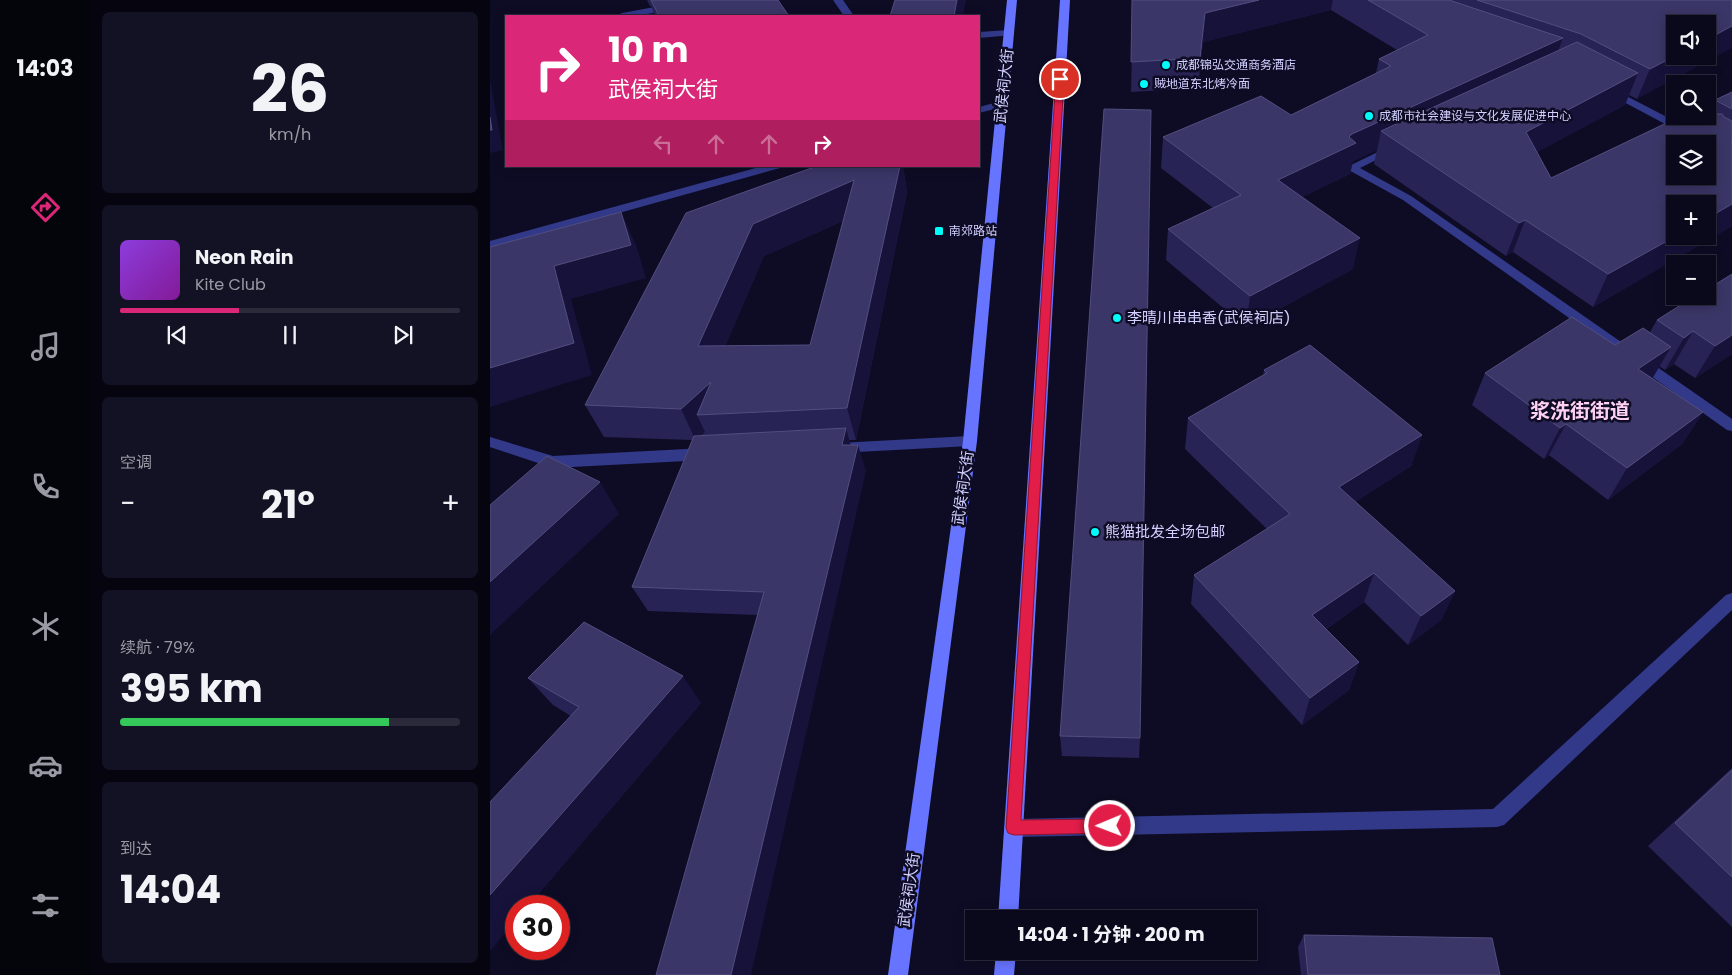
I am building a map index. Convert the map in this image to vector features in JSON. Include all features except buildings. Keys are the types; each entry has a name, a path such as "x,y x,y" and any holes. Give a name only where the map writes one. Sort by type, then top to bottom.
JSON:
{"main road":[{"name":"武侯祠大街","path":"898,975 970,441 1012,0"},
{"path":"1009,910 1065,0"},
{"path":"1004,975 1005,960"}],"street":[{"path":"627,15 708,0"},
{"path":"838,0 848,15"},
{"path":"980,35 1009,33"},
{"path":"1601,86 1693,135"},
{"path":"980,110 1002,104"},
{"path":"1405,142 1351,168 1407,198 1732,426"},
{"path":"490,245 772,167"},
{"path":"821,449 970,441"},
{"path":"490,442 554,462 722,454"},
{"path":"1014,828 1497,818 1732,600"}],"place":[{"name":"成都锦弘交通商务酒店","path":"1166,65"},
{"name":"贼地道东北烤冷面","path":"1144,84"},
{"name":"成都市社会建设与文化发展促进中心","path":"1369,116"},
{"name":"南郊路站","path":"939,231"},
{"name":"李晴川串串香(武侯祠店)","path":"1117,318"},
{"name":"熊猫批发全场包邮","path":"1095,532"}],"district":[{"name":"浆洗街街道","path":"1580,411"}],"route":[{"path":"1060,79 1014,828 1110,826"}]}
